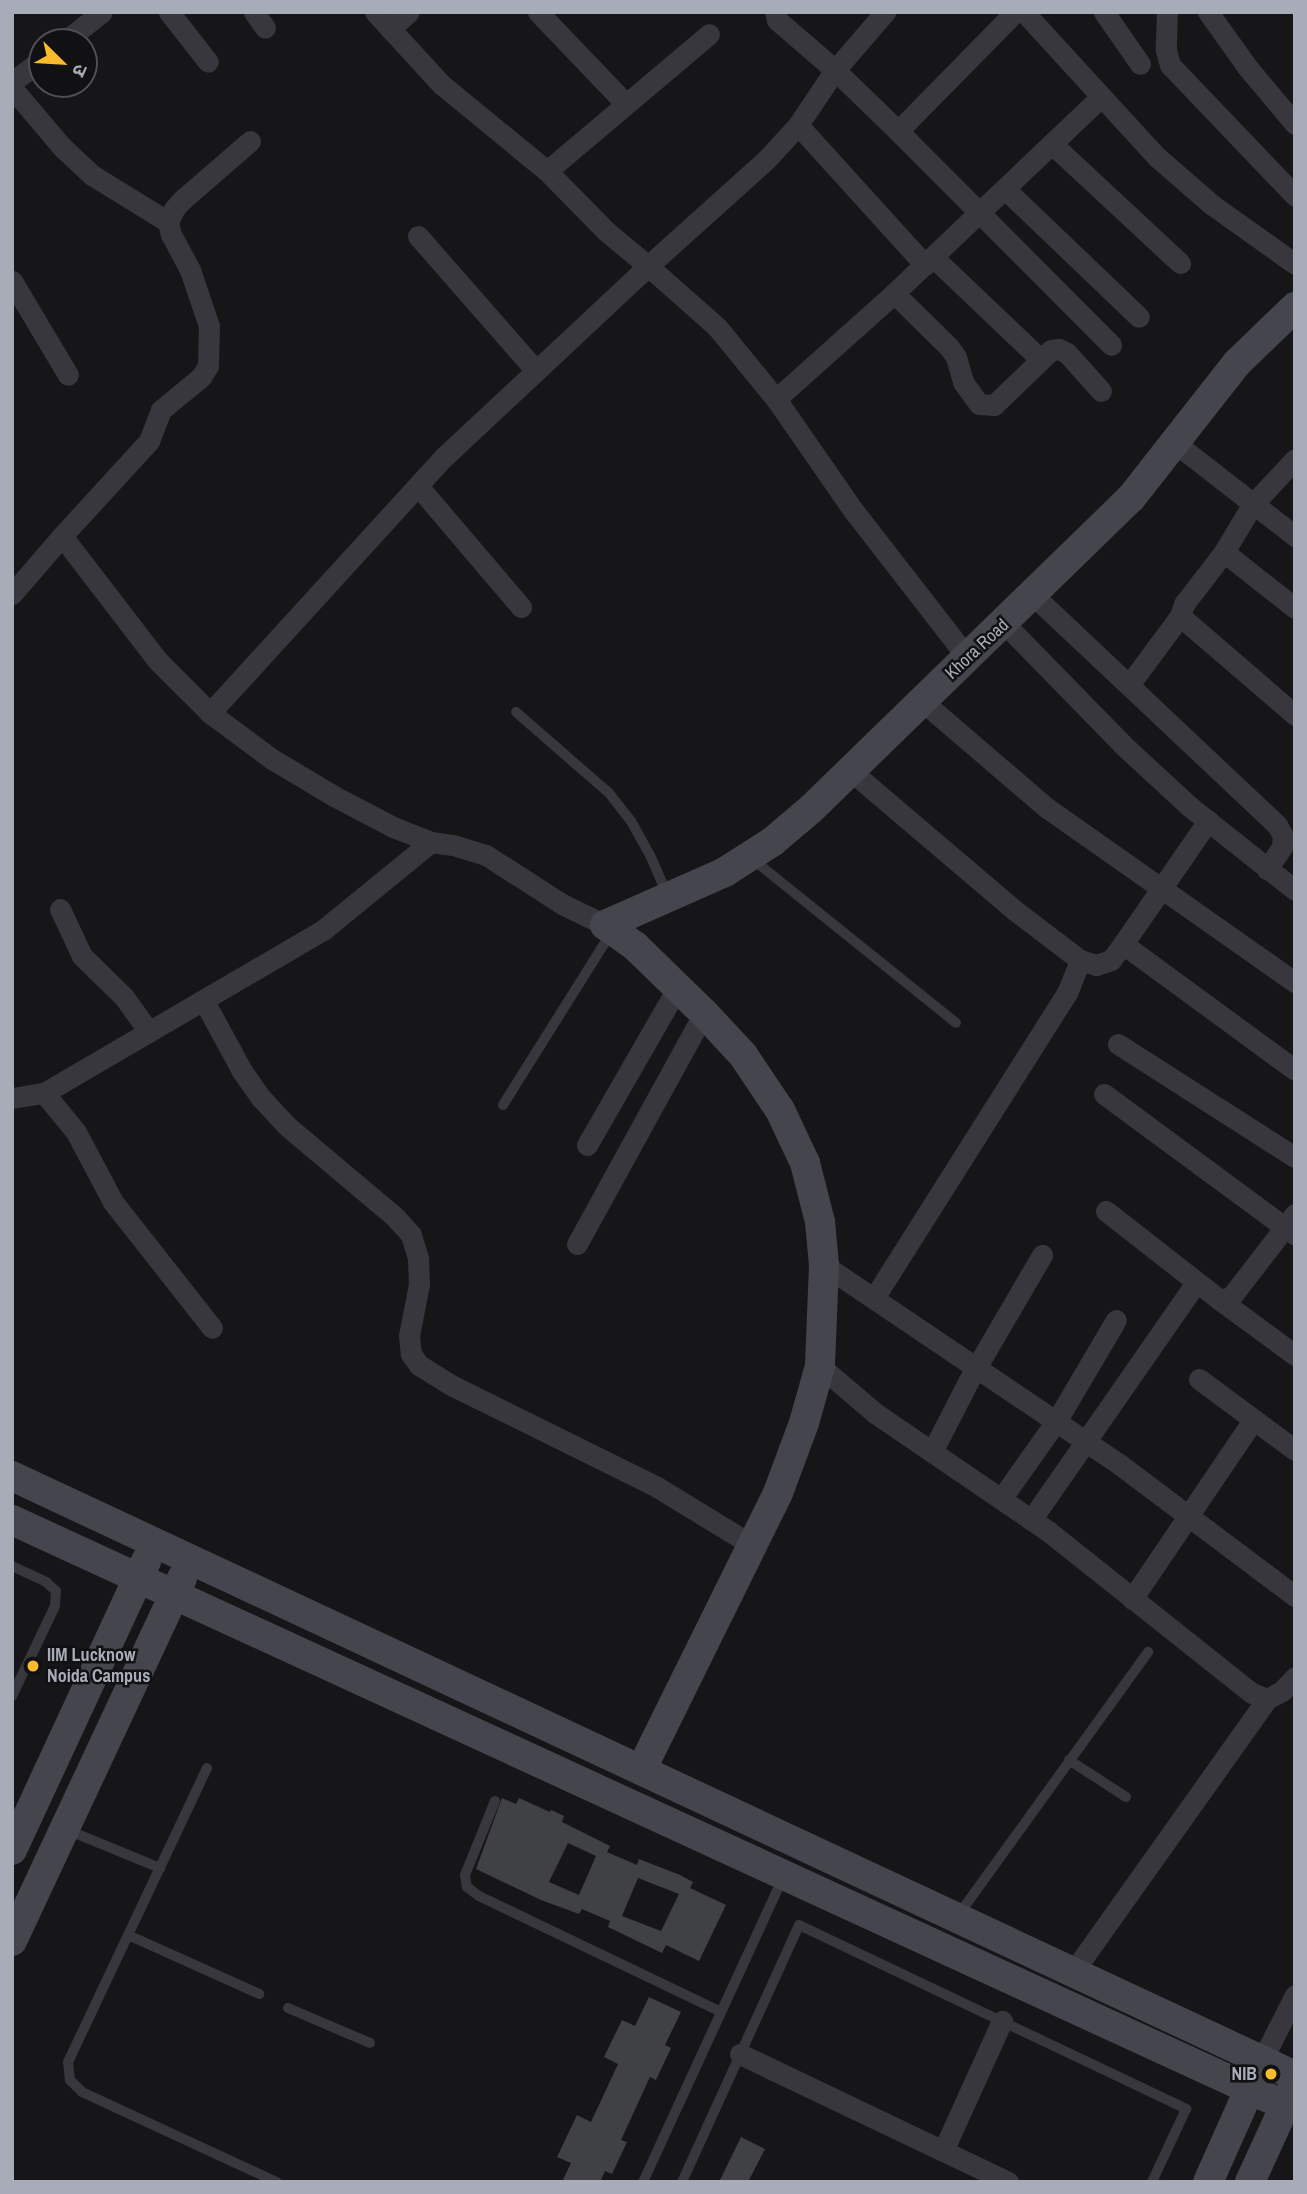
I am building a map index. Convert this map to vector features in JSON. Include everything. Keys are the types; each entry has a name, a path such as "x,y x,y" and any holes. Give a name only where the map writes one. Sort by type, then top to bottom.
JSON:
{"street":[{"path":"82,28 102,12"},
{"path":"169,12 208,62"},
{"path":"375,12 441,84 547,171 606,231 717,327 776,399 853,510 968,659"},
{"path":"390,29 409,12"},
{"path":"538,12 626,104"},
{"path":"775,12 776,20 835,70 898,131 1111,345"},
{"path":"210,713 418,486 648,266 767,159 798,125 835,70 885,12"},
{"path":"898,131 1015,12"},
{"path":"1024,12 1157,157 1210,204 1295,264"},
{"path":"1104,12 1140,64"},
{"path":"1167,12 1166,50 1170,65 1295,196"},
{"path":"1208,12 1248,68 1295,124"},
{"path":"547,171 709,34"},
{"path":"12,82 28,70"},
{"path":"12,88 62,147 92,175 169,222"},
{"path":"776,399 929,261 1101,97"},
{"path":"798,125 929,261 1041,360"},
{"path":"12,594 149,441 161,410 201,377 208,366 209,326 190,270 171,235 169,222 174,209 182,200 250,141"},
{"path":"1052,144 1180,263"},
{"path":"1005,189 1139,317"},
{"path":"418,236 536,371"},
{"path":"12,281 68,374"},
{"path":"894,293 949,347 956,357 963,382 979,404 994,405 1051,351 1059,349 1067,353 1101,391"},
{"name":"Khora Road","path":"608,928 668,896 725,872 811,809 1005,624 1131,498 1237,363 1295,307"},
{"path":"1175,443 1295,536"},
{"path":"1129,685 1180,615 1184,604 1224,552 1252,505 1295,459"},
{"path":"418,486 521,607"},
{"path":"62,536 157,660 210,713 272,759 393,827 430,842 453,845 486,855 562,904 608,928 635,946 743,1055 785,1121 805,1163 820,1222 824,1265 820,1366 804,1423 783,1481 641,1770"},
{"path":"1224,552 1295,608"},
{"path":"1033,594 1277,825 1283,836 1289,833"},
{"path":"1180,615 1295,715"},
{"path":"1005,624 1123,745 1208,821 1295,890"},
{"path":"922,701 1047,808 1295,982"},
{"path":"851,771 943,851 1080,960 1096,965 1111,960 1208,821"},
{"path":"1268,869 1289,833"},
{"path":"12,1098 44,1093 323,930 430,842"},
{"path":"60,909 82,956 124,997 149,1032"},
{"path":"1123,944 1295,1070"},
{"path":"874,1298 1068,993 1080,960"},
{"path":"587,1145 678,987"},
{"path":"204,1000 242,1071 261,1098 287,1126 395,1217 411,1235 418,1258 419,1283 409,1336 411,1354 419,1366 449,1384 657,1487 752,1545"},
{"path":"577,1244 704,1013"},
{"path":"1118,1044 1295,1157"},
{"path":"44,1093 76,1132 113,1202 212,1328"},
{"path":"1104,1094 1291,1225 1231,1297 1220,1300"},
{"path":"1106,1210 1196,1283 1295,1355"},
{"path":"932,1452 977,1366 1042,1255"},
{"path":"824,1265 1057,1420 1189,1515 1295,1596"},
{"path":"1031,1520 1196,1283"},
{"path":"1001,1499 1057,1420 1116,1320"},
{"path":"820,1366 875,1413 1031,1520 1252,1693 1268,1699"},
{"path":"1199,1379 1295,1450"},
{"path":"1132,1599 1253,1420"},
{"path":"12,1476 156,1541 1295,2076"},
{"path":"12,1520 1250,2089 1292,2100 1250,2182"},
{"path":"12,1850 156,1541"},
{"path":"12,1941 191,1559"},
{"path":"1073,1972 1268,1699 1282,1692 1295,1677"},
{"path":"1208,2182 1262,2060 1295,1996"},
{"path":"943,2151 1002,2021"},
{"path":"740,2054 1008,2182"}],"lane":[{"path":"516,712 609,793 631,821 668,896"},
{"path":"749,857 956,1023"},
{"path":"503,1105 608,928"},
{"path":"12,1566 47,1582 56,1591 55,1606 12,1696"},
{"path":"957,1918 1148,1652"},
{"path":"1069,1760 1126,1797"},
{"path":"207,1768 68,2062 70,2080 82,2092 277,2182"},
{"path":"495,1801 465,1875 467,1887 479,1896 721,2012"},
{"path":"65,1829 160,1868"},
{"path":"643,2182 785,1875"},
{"path":"682,2182 799,1925 1186,2109 1153,2182"},
{"path":"128,1935 259,1994"},
{"path":"288,2008 370,2043"}],"building":[{"path":"502,1798 516,1804 519,1798 564,1816 562,1822 610,1846 607,1852 637,1865 639,1859 680,1875 693,1882 690,1888 726,1905 699,1961 666,1945 662,1953 608,1927 610,1921 582,1909 579,1914 541,1900 476,1869","holes":["568,1843 596,1856 579,1895 549,1882","638,1878 679,1894 661,1931 622,1916"]},
{"path":"649,1997 681,2012 665,2045 671,2048 656,2080 650,2077 621,2140 627,2142 612,2174 605,2171 600,2182 562,2182 571,2163 557,2157 577,2115 591,2122 618,2064 604,2057 622,2020 635,2026"},
{"path":"741,2137 765,2149 748,2182 719,2182"}],"place":[{"name":"IIM Lucknow Noida Campus","path":"33,1666"},
{"name":"NIB","path":"1271,2074"}]}
